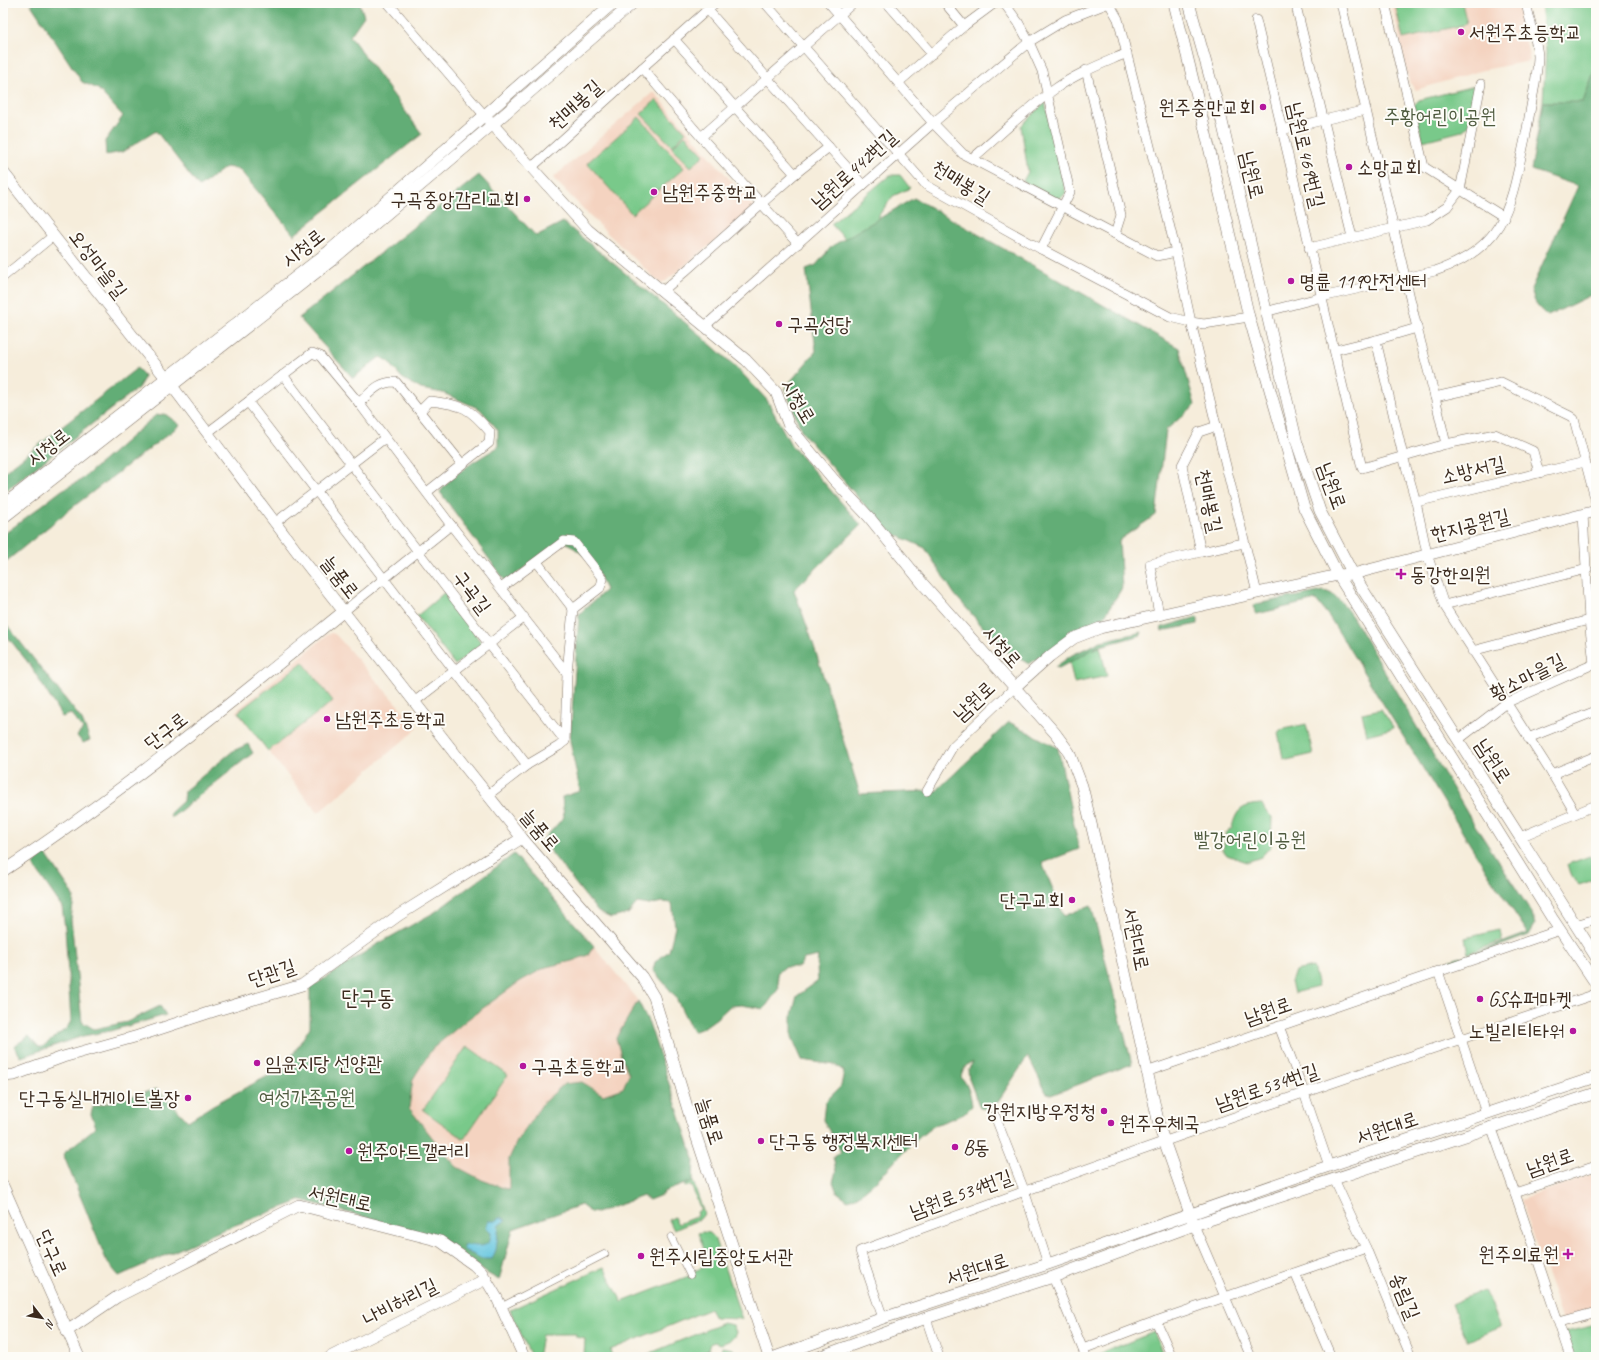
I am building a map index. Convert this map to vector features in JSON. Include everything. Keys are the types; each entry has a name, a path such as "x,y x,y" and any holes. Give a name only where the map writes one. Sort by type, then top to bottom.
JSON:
{"street":[{"path":"388,3 493,124"},
{"name":"시청로","path":"3,518 329,251 613,3"},
{"name":"시청로","path":"3,504 331,261 633,3"},
{"name":"천매봉길","path":"531,168 674,38 715,3"},
{"name":"천매봉길","path":"765,3 926,185 1041,249 1170,317 1204,324 1250,317"},
{"name":"천매봉길","path":"829,3 933,123 963,154 1157,256 1176,252"},
{"path":"702,137 853,3"},
{"path":"887,3 932,54"},
{"path":"945,3 964,26"},
{"path":"899,82 964,26 995,3"},
{"path":"1004,3 1030,42 1042,71 1070,192 1041,249"},
{"name":"천매봉길","path":"1109,3 1118,19 1127,53 1257,593"},
{"name":"남원로442번길","path":"705,326 933,123 1030,42 1065,20 1109,3"},
{"name":"남원로","path":"1174,3 1250,317 1304,508 1338,575 1560,930 1596,984"},
{"name":"남원로","path":"1189,3 1220,113 1265,312 1297,443 1320,511 1353,574 1574,925 1596,957"},
{"path":"1341,3 1406,279"},
{"path":"1385,3 1424,167 1504,217"},
{"path":"1250,317 1322,297 1406,279 1451,266 1485,245 1497,230 1512,197 1529,118 1537,71 1538,56 1526,3"},
{"path":"708,9 768,79 863,185"},
{"name":"남원로469번길","path":"1297,10 1352,237"},
{"name":"남원로469번길","path":"1256,20 1362,468"},
{"path":"674,38 795,174"},
{"name":"천매봉길","path":"973,158 1048,94 1086,70 1127,53"},
{"path":"642,68 798,244"},
{"path":"1086,70 1121,215 1115,234"},
{"path":"1309,248 1426,220 1447,207 1460,190 1481,84"},
{"path":"1281,130 1366,110"},
{"name":"시청로","path":"493,124 588,230 746,360 776,392 789,426 834,480 870,517 923,584 1014,688"},
{"path":"663,291 795,174 829,147"},
{"name":"오성마을길","path":"3,172 168,382"},
{"path":"3,277 54,236"},
{"name":"소방서길","path":"1406,279 1446,444"},
{"path":"1335,350 1417,328"},
{"path":"1376,340 1403,456 1416,502 1427,554 1444,605 1552,774 1575,813"},
{"name":"구곡길","path":"207,433 312,353 320,356 359,403 567,673"},
{"name":"구곡길","path":"283,375 350,464 565,741"},
{"name":"늘품로","path":"168,382 414,702 522,838 642,977 654,997 690,1120 769,1357"},
{"path":"359,403 382,383 396,382 462,464"},
{"path":"1435,397 1501,382 1574,419 1596,502"},
{"path":"420,411 430,401 467,409 476,416 490,432 490,443 427,492"},
{"path":"248,402 527,765"},
{"name":"천매봉길","path":"1201,552 1182,465 1199,432 1217,426"},
{"name":"소방서길","path":"1362,468 1446,444 1495,434 1533,451 1539,473"},
{"path":"276,522 385,438"},
{"name":"소방서길","path":"1416,502 1586,462"},
{"name":"한지공원길","path":"1338,575 1353,574 1596,511"},
{"name":"황소마을길","path":"1458,740 1506,703 1595,664 1589,620 1583,514"},
{"path":"344,611 452,525"},
{"name":"구곡길","path":"501,588 564,541 574,542 603,579 600,588 573,609"},
{"name":"천매봉길","path":"1159,615 1150,564 1244,543"},
{"path":"488,795 527,765 565,741 567,673 573,609 537,562"},
{"path":"1444,605 1586,570"},
{"name":"남원로","path":"927,791 953,746 1014,688 1050,656 1074,638 1100,628 1338,575"},
{"name":"단구로","path":"3,871 45,843 139,774 220,712 344,611"},
{"path":"414,702 524,617"},
{"path":"1472,650 1589,620"},
{"name":"서원대로","path":"1014,688 1055,733 1069,752 1082,786 1104,878 1146,1072 1164,1142 1192,1220 1225,1297"},
{"path":"1528,738 1596,711"},
{"path":"1552,774 1596,756"},
{"path":"1520,837 1596,805"},
{"name":"단관길","path":"3,1076 14,1075 63,1057 138,1036 214,1010 302,985 399,915 522,838"},
{"path":"1574,925 1596,919"},
{"name":"남원로","path":"1146,1072 1574,925"},
{"path":"1438,971 1486,1113"},
{"name":"남원로534번길","path":"883,1318 860,1251 1024,1190 1461,1038 1590,996 1596,992"},
{"path":"995,1116 1024,1190 1048,1264 1085,1353 1156,1321 1366,1248 1334,1179 1279,1026"},
{"name":"서원대로","path":"819,1357 926,1318 1053,1277 1329,1166 1596,1076"},
{"name":"서원대로","path":"775,1357 883,1318 1048,1264 1334,1179 1491,1126 1596,1093"},
{"path":"1491,1126 1570,1357"},
{"name":"남원로","path":"1515,1193 1596,1166"},
{"name":"단구로","path":"3,1186 79,1357"},
{"name":"서원대로","path":"67,1331 118,1297 299,1205 440,1240 474,1265 486,1279 497,1298 524,1357"},
{"path":"671,1237 690,1275"},
{"name":"송림길","path":"1366,1248 1411,1357"},
{"path":"507,1304 605,1254"},
{"path":"1295,1273 1331,1357"},
{"name":"나비허리길","path":"330,1357 486,1279"},
{"path":"1225,1297 1251,1357"},
{"path":"1558,1322 1596,1312"},
{"path":"926,1318 939,1357"},
{"path":"1156,1321 1172,1357"}],"shaded area":[{"name":"서원주초등학교","path":"1392,3 1518,3 1530,61 1483,70 1416,90 1409,82"},
{"name":"남원주중학교","path":"652,93 655,93 754,209 666,281 660,283 603,229 553,178"},
{"name":"남원주초등학교","path":"332,633 336,635 418,728 318,813 236,711 328,634"},
{"name":"구곡초등학교","path":"594,946 638,1001 616,1038 622,1059 629,1074 623,1088 603,1095 582,1082 564,1084 543,1103 517,1141 509,1159 509,1190 482,1180 457,1167 409,1108 413,1079 432,1049 468,1019 519,982 546,967 572,961 588,955"},
{"name":"원주의료원","path":"1596,1173 1596,1308 1562,1318 1520,1200"}],"green space":[{"path":"30,3 286,3 307,7 334,3 358,3 360,4 364,16 350,36 422,134 294,235 239,169 226,167 199,187 156,131 122,152 106,155 105,141 123,116 98,89 82,82"},
{"path":"1395,3 1462,3 1467,24 1403,39"},
{"path":"1541,3 1596,3 1596,66 1583,103 1543,102 1546,51"},
{"path":"1596,66 1596,294 1548,316 1536,304 1531,289 1578,186 1531,170 1543,102 1583,102"},
{"name":"주황어린이공원","path":"1474,86 1477,88 1469,125 1462,131 1423,141 1414,105 1419,100"},
{"path":"656,100 686,132 672,146 641,114"},
{"path":"1045,102 1066,193 1058,201 1023,181 1028,172 1021,126"},
{"path":"639,117 684,168 632,214 587,163"},
{"path":"685,135 704,155 691,167 672,147"},
{"path":"479,175 536,236 563,222 699,334 737,368 767,400 791,445 861,525 794,590 813,643 860,794 927,791 935,792 1009,722 1058,748 1079,849 1042,863 1064,916 1091,905 1132,1064 1051,1095 1046,1092 1028,1056 997,1103 987,1109 980,1108 969,1079 968,1070 973,1062 968,1064 965,1067 961,1077 969,1090 972,1106 962,1114 932,1127 911,1145 871,1186 848,1200 837,1192 833,1182 836,1171 833,1157 841,1152 823,1120 825,1102 841,1086 844,1071 835,1065 802,1060 792,1037 792,1015 797,996 818,981 818,956 804,959 799,967 785,967 777,973 779,988 764,1009 742,1005 730,1006 703,1028 693,1032 675,996 653,970 655,962 669,951 675,927 672,903 662,902 649,905 637,903 628,914 611,918 598,912 542,841 564,817 562,797 580,791 570,741 579,614 606,590 593,562 562,539 506,582 440,492 459,472 498,447 498,430 480,409 443,393 421,389 402,378 388,361 380,357 353,378 299,318"},
{"path":"890,175 900,175 910,188 893,196 879,215 878,238 847,241 831,224"},
{"path":"914,198 1179,348 1195,405 1166,430 1156,515 1119,540 1122,588 1104,617 1029,664 1002,649 955,595 925,548 894,534 873,515 802,432 785,388 816,351 806,269 816,265 832,246"},
{"path":"137,368 144,375 138,388 3,493 3,473"},
{"path":"165,414 180,425 69,510 3,564 3,535 62,490 81,480 156,415"},
{"path":"1324,591 1337,598 1353,618 1469,816 1532,913 1535,925 1529,935 1435,970 1432,966 1483,950 1528,933 1489,875 1330,618 1316,600 1257,614 1255,613 1254,606 1256,604"},
{"path":"445,592 482,644 455,665 417,616"},
{"path":"1197,617 1198,624 1162,631 1161,628 1163,627"},
{"path":"3,620 82,720 90,740 83,743 77,736 83,729 71,714 62,717 30,665 3,631"},
{"path":"1142,632 1141,635 1097,647 1059,668 1055,667 1072,655 1101,641"},
{"path":"1100,647 1107,676 1074,683 1069,660 1087,650"},
{"path":"303,662 333,701 268,751 238,712"},
{"path":"1381,709 1394,728 1367,735 1362,713"},
{"path":"1306,724 1313,754 1287,760 1283,758 1278,733 1280,730"},
{"path":"248,744 253,753 171,818 170,813 183,801 184,791 233,751"},
{"name":"빨강어린이공원","path":"1262,804 1265,810 1272,817 1271,846 1261,857 1247,862 1227,855 1223,850 1226,833 1232,828 1236,816 1242,809 1250,805"},
{"path":"45,853 69,888 74,898 71,919 82,1022 94,1029 127,1022 160,1006 166,1015 110,1031 83,1036 21,1057 14,1046 29,1036 39,1047 42,1047 67,1028 71,1021 65,928 62,907 33,865"},
{"name":"여성가족공원","path":"514,854 594,946 588,955 572,961 546,967 519,982 468,1019 432,1049 413,1079 409,1108 457,1167 482,1180 509,1190 509,1159 517,1141 543,1103 564,1084 582,1082 603,1095 623,1088 629,1074 622,1059 616,1038 638,1001 649,1023 694,1159 693,1181 663,1192 664,1194 649,1200 643,1196 597,1213 590,1212 581,1205 513,1229 499,1280 485,1272 441,1238 302,1200 222,1230 119,1276 107,1262 63,1154 96,1127 91,1114 93,1107 157,1089 188,1121 213,1105 285,1067 310,1027 310,988 376,945 435,912"},
{"path":"1590,856 1596,874 1596,879 1579,885 1572,877 1568,864"},
{"path":"1500,930 1502,941 1468,953 1465,938"},
{"path":"1313,967 1318,987 1294,993 1291,982 1295,971"},
{"path":"467,1046 508,1075 464,1139 423,1110"},
{"path":"693,1181 704,1214 700,1219 674,1230 669,1220 674,1217 678,1224 698,1216 697,1212 701,1210 691,1185 685,1187 684,1183"},
{"path":"698,1233 710,1233 714,1237 742,1319 715,1318 710,1309 610,1350 612,1357 584,1357 585,1339 576,1337 576,1334 542,1334 539,1353 532,1356 530,1354 510,1310 604,1267 622,1302 694,1274 694,1271 710,1265"},
{"path":"1484,1290 1500,1327 1467,1341 1452,1304"},
{"path":"723,1323 733,1325 736,1332 734,1337 721,1344 716,1342 711,1343 709,1350 691,1357 641,1357"},
{"path":"1596,1324 1596,1357 1575,1357 1566,1331"},
{"path":"1154,1332 1164,1357 1094,1356"},
{"path":"722,1347 733,1349 738,1357 698,1357 710,1352 717,1355 721,1352"}],"water":[{"path":"499,1218 506,1220 499,1225 496,1250 492,1259 482,1259 464,1250 464,1245 482,1246 489,1242 491,1232 486,1228 488,1221 495,1221"}],"place":[{"name":"서원주초등학교","path":"1461,32"},
{"name":"원주충만교회","path":"1263,107"},
{"name":"소망교회","path":"1349,167"},
{"name":"남원주중학교","path":"654,192"},
{"name":"구곡중앙감리교회","path":"527,199"},
{"name":"명륜 119안전센터","path":"1291,281"},
{"name":"구곡성당","path":"779,324"},
{"name":"동강한의원","path":"1401,574"},
{"name":"남원주초등학교","path":"327,719"},
{"name":"단구교회","path":"1072,900"},
{"name":"GS슈퍼마켓","path":"1480,999"},
{"name":"노빌리티타워","path":"1573,1031"},
{"name":"임윤지당 선양관","path":"257,1063"},
{"name":"구곡초등학교","path":"523,1066"},
{"name":"단구동실내게이트볼장","path":"188,1098"},
{"name":"강원지방우정청","path":"1104,1111"},
{"name":"원주우체국","path":"1111,1123"},
{"name":"단구동 행정복지센터","path":"761,1141"},
{"name":"B동","path":"955,1147"},
{"name":"원주아트갤러리","path":"349,1151"},
{"name":"원주의료원","path":"1568,1254"},
{"name":"원주시립중앙도서관","path":"641,1256"}],"district":[{"name":"단구동","path":"368,998"}]}
